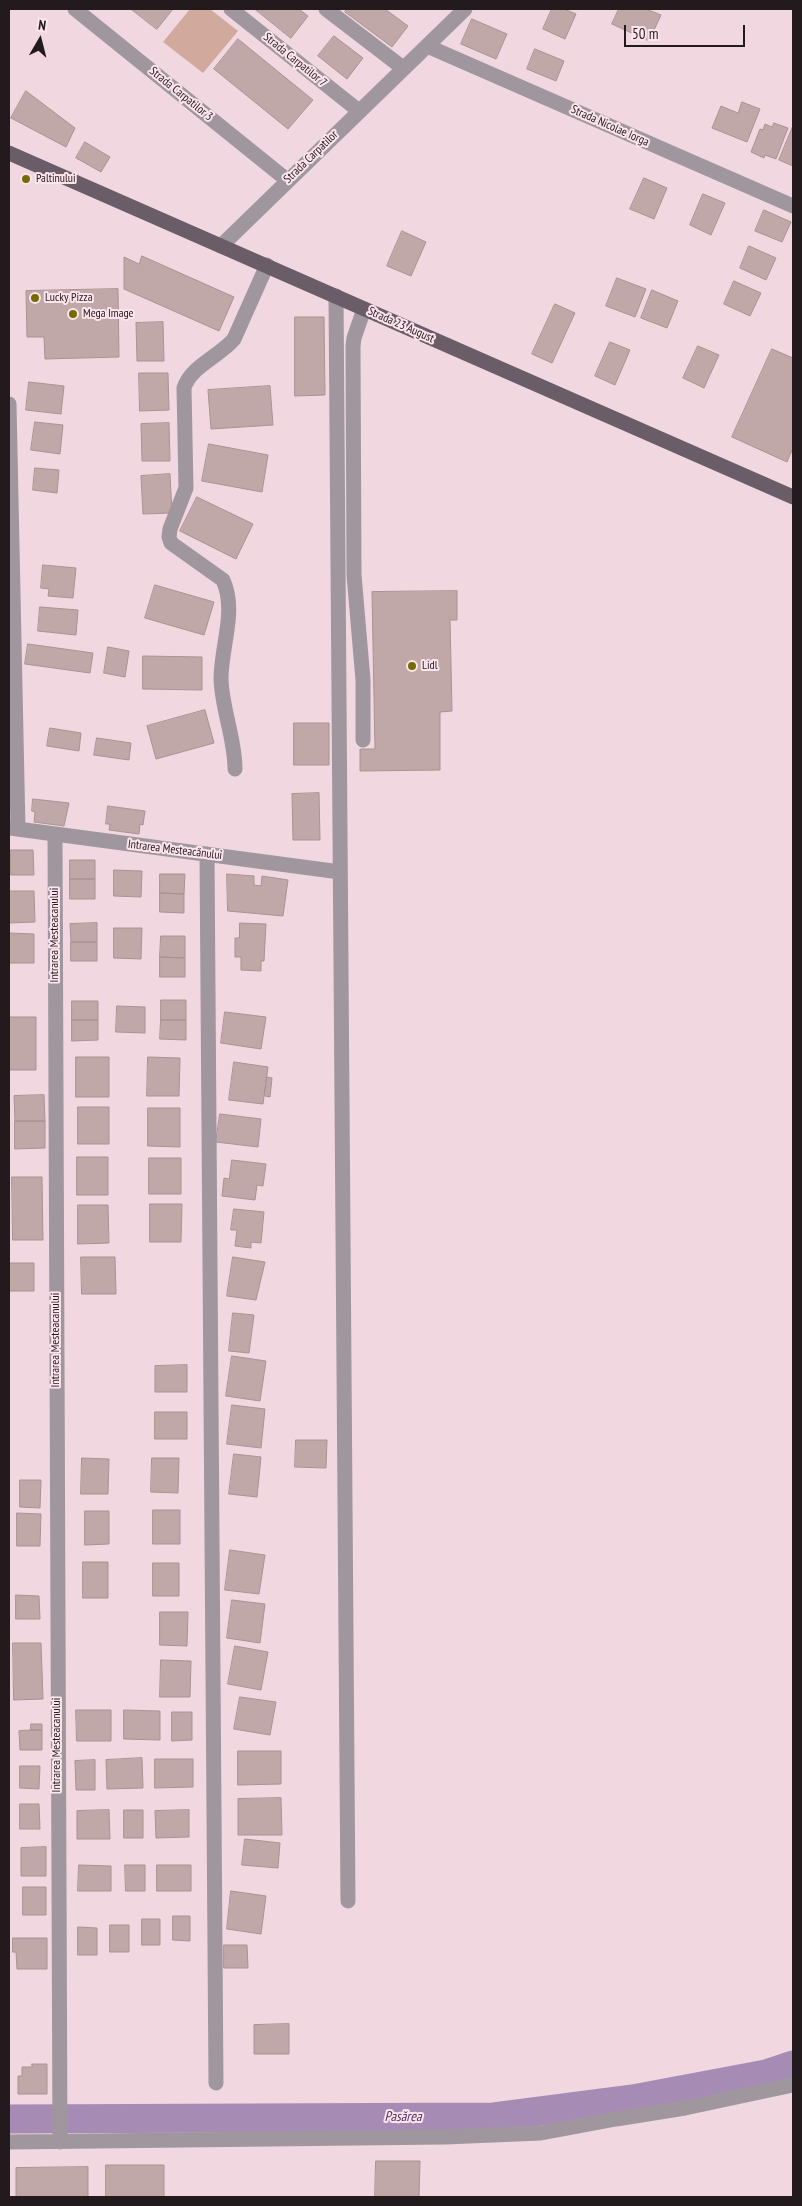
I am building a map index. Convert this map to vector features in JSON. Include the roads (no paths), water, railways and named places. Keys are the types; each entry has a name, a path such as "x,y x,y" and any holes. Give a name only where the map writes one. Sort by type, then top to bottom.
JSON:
{"main road":[{"name":"Strada 23 August","path":"9,153 793,497"}],"street":[{"name":"Strada Carpatilor 3","path":"75,9 287,180"},
{"name":"Strada Carpatilor 7","path":"231,9 359,111"},
{"path":"326,9 403,68"},
{"name":"Strada Carpatilor","path":"221,246 465,9"},
{"name":"Strada Nicolae Iorga","path":"427,46 793,206"},
{"path":"235,769 235,755 222,697 221,677 228,608 227,589 223,580 171,543 169,536 186,488 184,388 187,379 227,348 234,339 267,266"},
{"path":"336,296 348,1901"},
{"path":"363,740 363,680 354,575 353,346 364,308"},
{"path":"9,404 13,829"},
{"name":"Intrarea Mesteacănului","path":"13,829 340,872"},
{"name":"Intrarea Mesteacanului","path":"55,834 57,1846 60,2142"},
{"path":"207,854 216,2082"},
{"path":"9,2142 445,2137 541,2133 685,2108 793,2085"}],"waterway":[{"name":"Pasărea","path":"9,2119 494,2117 633,2099 766,2074 793,2065"}],"place":[{"name":"Paltinului","path":"26,179"},
{"name":"Lucky Pizza","path":"35,298"},
{"name":"Mega Image","path":"73,314"},
{"name":"Lidl","path":"412,666"}]}
